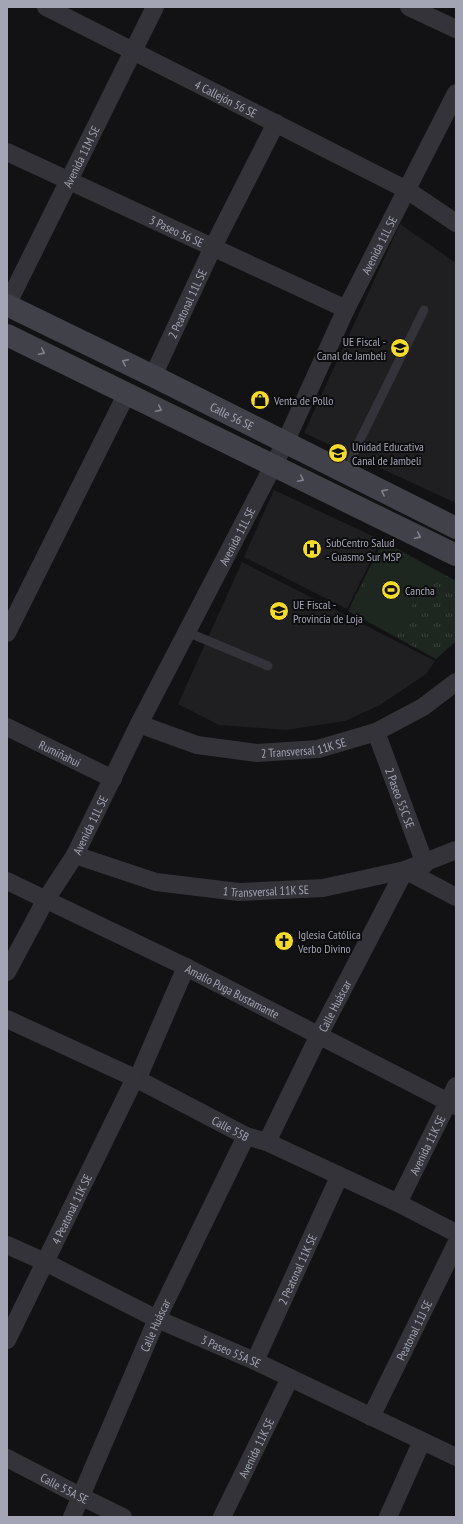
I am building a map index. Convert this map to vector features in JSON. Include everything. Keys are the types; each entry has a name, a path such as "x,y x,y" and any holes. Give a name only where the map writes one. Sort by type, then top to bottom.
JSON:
{"main road":[{"name":"Calle 56 SE","path":"7,305 153,376 456,528"},
{"path":"7,335 456,554"}],"street":[{"name":"4 Callejón 56 SE","path":"46,7 407,190"},
{"name":"Avenida 11M SE","path":"7,305 155,7"},
{"path":"409,7 456,29"},
{"name":"Avenida 11L SE","path":"7,972 45,900 75,855 139,724 284,443 346,309 456,94"},
{"name":"2 Peatonal 11L SE","path":"153,376 213,247 276,123"},
{"name":"3 Paseo 56 SE","path":"7,152 346,309"},
{"path":"407,190 456,223"},
{"path":"7,633 128,393"},
{"name":"2 Transversal 11K SE","path":"139,724 196,745 257,753 318,749 376,732 423,707 456,682"},
{"name":"Rumiñahui","path":"7,726 113,779"},
{"name":"2 Paseo 55C SE","path":"376,732 425,864"},
{"name":"1 Transversal 11K SE","path":"75,855 156,882 239,892 323,888 405,870 425,864 456,850"},
{"path":"405,870 456,897"},
{"name":"Calle Huáscar","path":"267,1142 319,1035 405,870"},
{"name":"Amalio Puga Bustamante","path":"7,882 186,967 452,1104"},
{"name":"4 Peatonal 11K SE","path":"7,1340 44,1262 136,1079 186,967"},
{"name":"Calle 55B","path":"7,1019 136,1079 246,1136 267,1142 339,1177 398,1203 456,1233"},
{"name":"Avenida 11K SE","path":"398,1203 452,1104 456,1086"},
{"name":"Calle Huáscar","path":"72,1517 82,1497 157,1319 246,1136"},
{"name":"2 Peatonal 11K SE","path":"255,1361 339,1177"},
{"name":"Peatonal 11J SE","path":"371,1417 456,1244"},
{"name":"3 Paseo 55A SE","path":"7,1245 157,1319 255,1361 456,1457"},
{"name":"Avenida 11K SE","path":"222,1517 290,1378"},
{"path":"388,1517 422,1441"},
{"name":"Calle 55A SE","path":"7,1458 123,1517"}],"lane":[{"path":"347,473 355,450 424,310"},
{"path":"187,632 268,666"}],"shaded area":[{"name":"UE Fiscal - Canal de Jambelí","path":"400,224 456,263 456,503 304,433"},
{"name":"SubCentro Salud - Guasmo Sur MSP","path":"274,490 381,540 347,609 244,557"},
{"name":"UE Fiscal - Provincia de Loja","path":"242,562 435,661 426,674 380,705 345,721 286,730 219,725 178,704"}],"green space":[{"path":"383,541 456,581 456,641 436,659 348,611"},
{"name":"Cancha","path":"384,544 432,570 396,634 353,610"}],"place":[{"name":"UE Fiscal - Canal de Jambelí","path":"400,348"},
{"name":"Venta de Pollo","path":"260,400"},
{"name":"Unidad Educativa Canal de Jambeli","path":"338,453"},
{"name":"SubCentro Salud - Guasmo Sur MSP","path":"312,549"},
{"name":"Cancha","path":"391,590"},
{"name":"UE Fiscal - Provincia de Loja","path":"279,611"},
{"name":"Iglesia Católica Verbo Divino","path":"284,941"}]}
